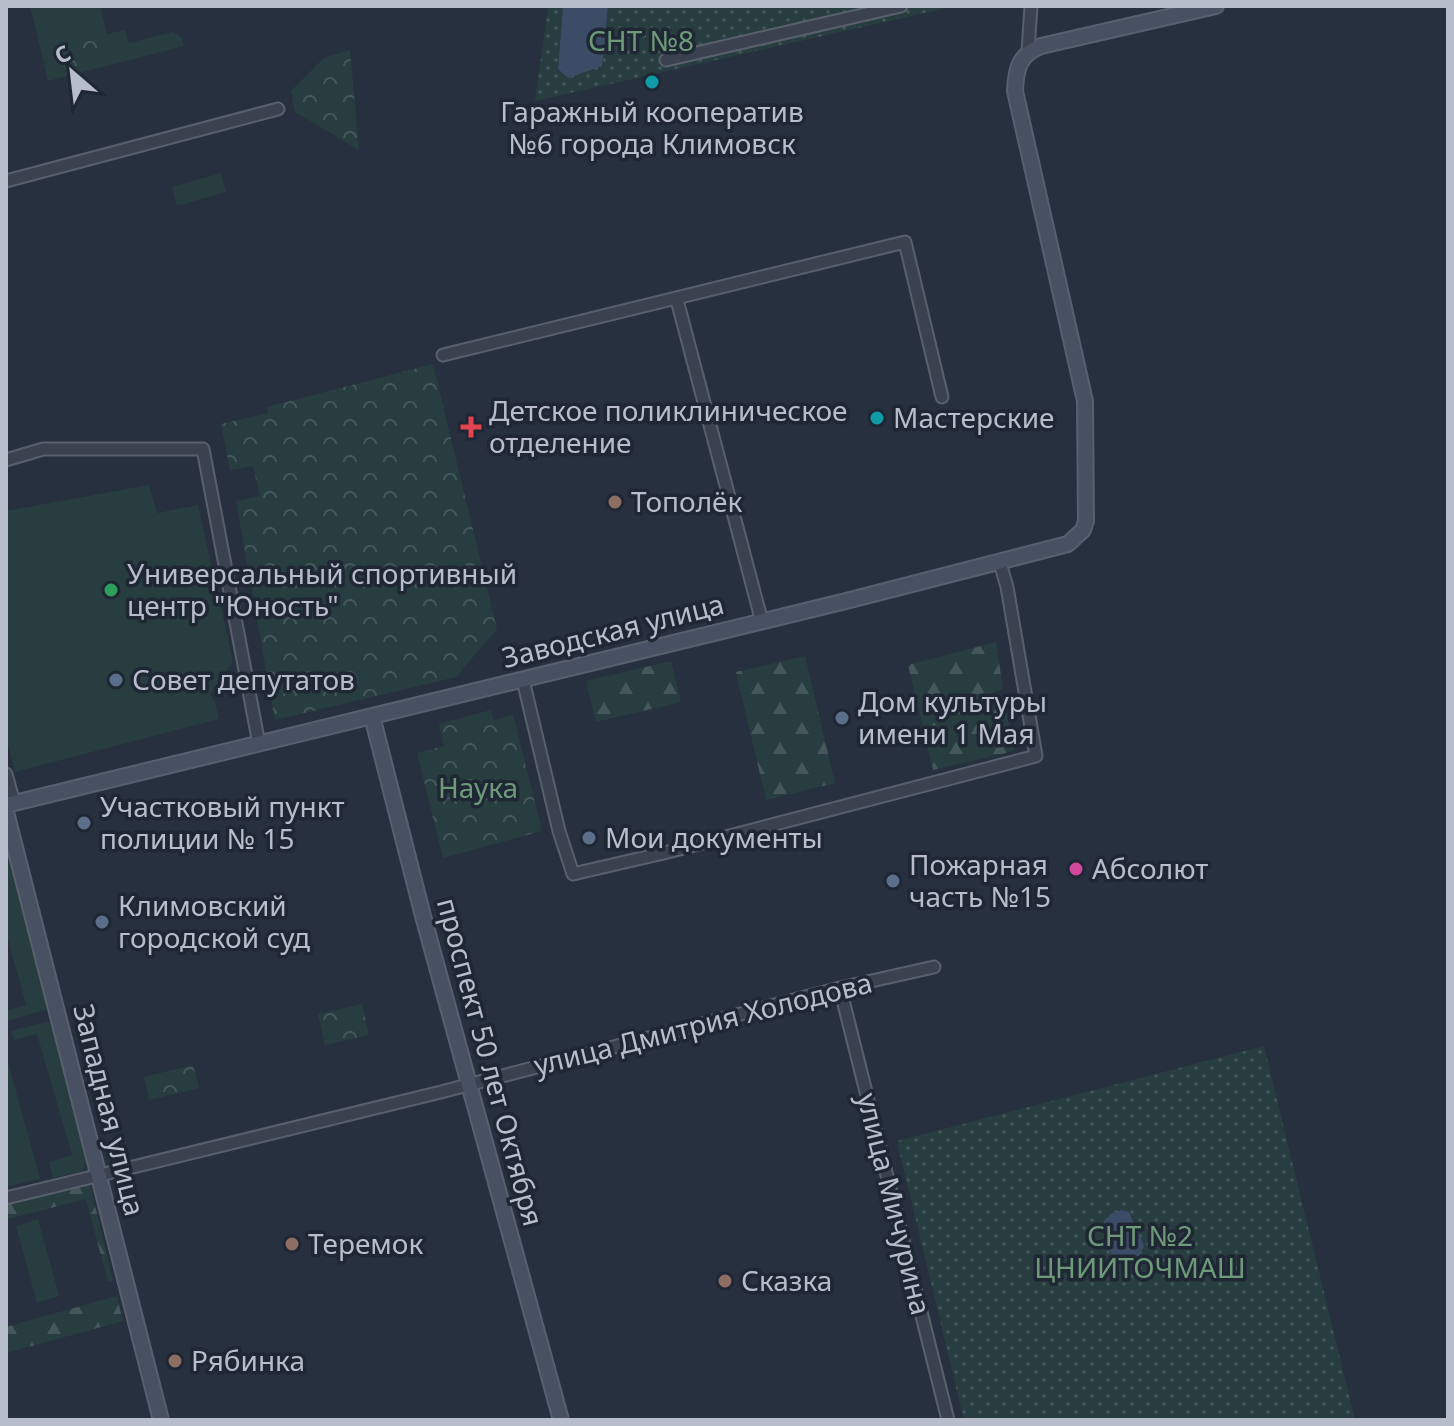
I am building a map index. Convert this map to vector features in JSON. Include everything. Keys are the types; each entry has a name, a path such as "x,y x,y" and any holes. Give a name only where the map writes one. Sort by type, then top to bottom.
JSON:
{"street":[{"path":"666,60 901,6"},
{"path":"1031,6 1028,51 1216,6"},
{"name":"Заводская улица","path":"9,807 1068,544 1083,530 1086,521 1085,401 1015,91 1017,68 1028,51"},
{"path":"6,181 278,109"},
{"path":"443,355 905,242 942,397"},
{"path":"677,300 762,622"},
{"path":"6,460 43,449 203,449 259,744"},
{"path":"523,680 559,831 573,874 668,852 1036,756 1007,587 1000,563"},
{"name":"проспект 50 лет Октября","path":"372,716 561,1420"},
{"path":"6,774 9,807"},
{"name":"Западная улица","path":"9,807 161,1420"},
{"name":"улица Дмитрия Холодова","path":"6,1198 934,967"},
{"name":"улица Мичурина","path":"840,988 948,1420"}],"green space":[{"path":"30,6 100,6 107,34 125,30 129,43 173,32 181,37 184,46 48,81"},
{"name":"СНТ №8","path":"548,6 563,6 558,69 602,66 608,6 955,6 535,101"},
{"path":"100,35 106,59 69,68 63,44"},
{"path":"350,50 359,150 295,112 291,91 325,57"},
{"path":"221,173 226,192 177,206 172,187"},
{"path":"433,364 497,629 456,677 275,720 236,501 260,496 253,466 230,470 221,424 268,413 267,407"},
{"name":"Универсальный спортивный центр \"Юность\"","path":"149,485 157,513 198,505 233,661 210,694 219,719 15,772 6,737 6,511"},
{"path":"996,642 1003,689 994,692 997,706 1006,705 1014,751 933,770 908,665"},
{"path":"805,656 835,783 766,800 736,672"},
{"path":"671,661 681,702 596,722 586,681"},
{"name":"Наука","path":"491,710 494,720 513,715 542,831 443,858 417,753 444,746 439,724"},
{"path":"6,842 50,1009 6,1021 6,1011 26,1005 6,932"},
{"path":"362,1004 369,1035 325,1045 318,1014"},
{"path":"53,1020 88,1159 82,1171 53,1178 49,1162 72,1155 37,1034 14,1040 11,1031"},
{"name":"СНТ №2 ЦНИИТОЧМАШ","path":"1264,1046 1355,1420 964,1420 897,1141"},
{"path":"6,1055 40,1179 6,1187"},
{"path":"193,1065 199,1088 149,1100 144,1077"},
{"path":"90,1185 113,1280 108,1282 86,1199 8,1219 6,1205"},
{"path":"38,1219 59,1296 37,1303 16,1226"},
{"path":"117,1296 123,1321 6,1353 6,1327"}],"water":[{"path":"563,6 608,6 602,66 568,78 558,69"},
{"path":"1122,1210 1129,1212 1144,1246 1138,1258 1117,1261 1112,1259 1104,1221 1112,1213"}],"place":[{"name":"Гаражный кооператив №6 города Климовск","path":"652,82"},
{"name":"Мастерские","path":"877,418"},
{"name":"Детское поликлиническое отделение","path":"471,427"},
{"name":"Тополёк","path":"615,502"},
{"name":"Универсальный спортивный центр \"Юность\"","path":"111,590"},
{"name":"Совет депутатов","path":"116,680"},
{"name":"Дом культуры имени 1 Мая","path":"842,718"},
{"name":"Участковый пункт полиции № 15","path":"84,823"},
{"name":"Мои документы","path":"589,838"},
{"name":"Абсолют","path":"1076,869"},
{"name":"Пожарная часть №15","path":"893,881"},
{"name":"Климовский городской суд","path":"102,922"},
{"name":"Теремок","path":"292,1244"},
{"name":"Сказка","path":"725,1281"},
{"name":"Рябинка","path":"175,1361"}]}
